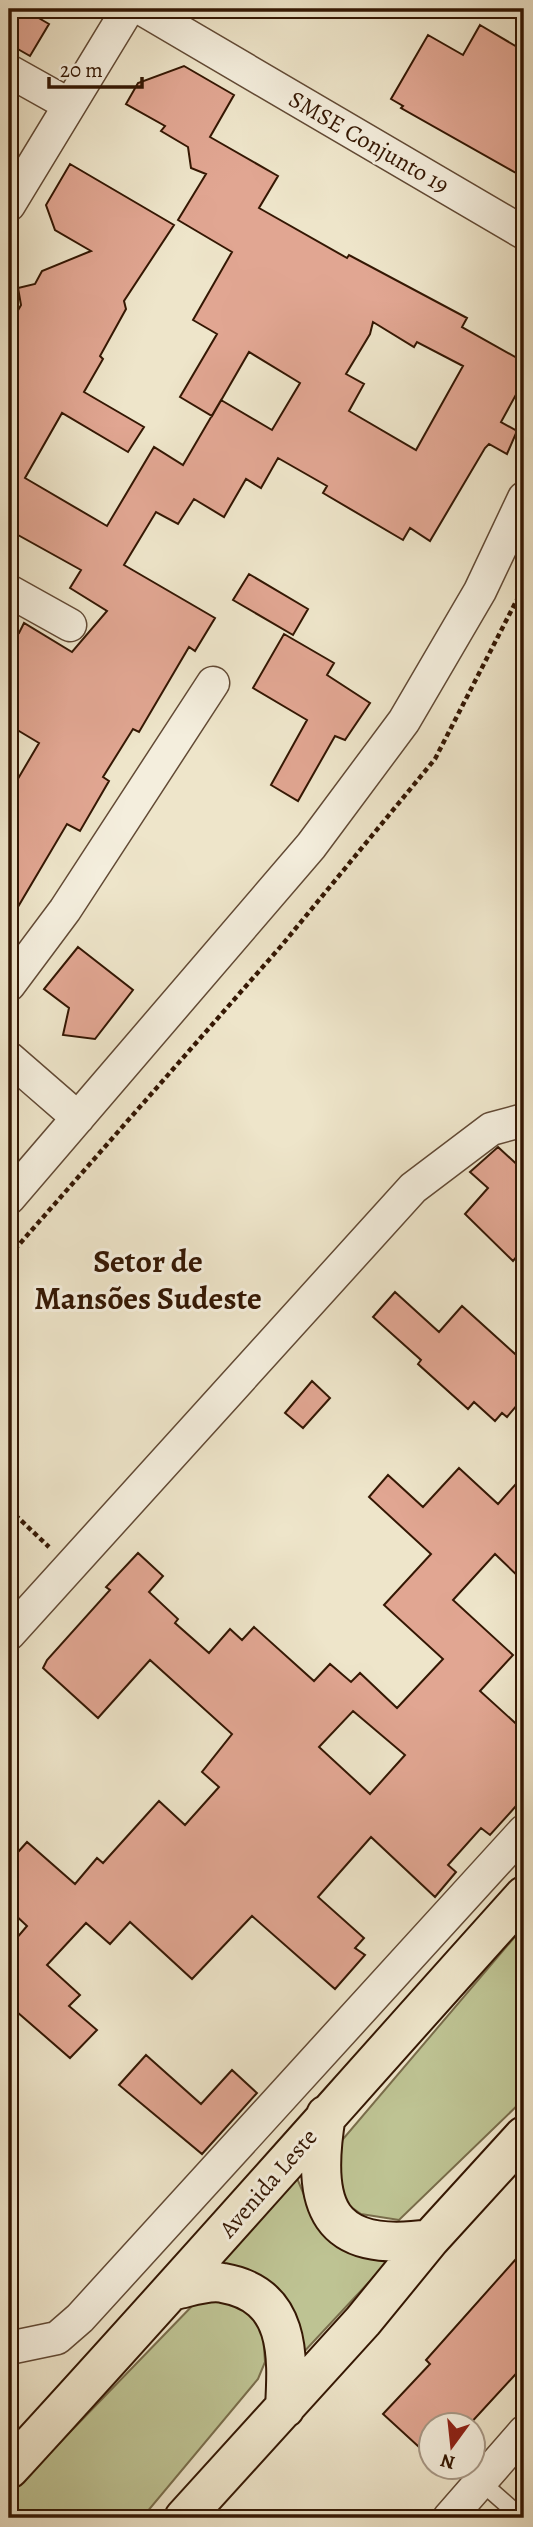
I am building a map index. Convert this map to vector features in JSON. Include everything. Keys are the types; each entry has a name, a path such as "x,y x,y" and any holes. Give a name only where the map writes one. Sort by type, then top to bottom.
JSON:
{"main road":[{"name":"Avenida Leste","path":"9,2469 175,2290 326,2115 524,1896"},
{"path":"326,2115 320,2151 322,2188 327,2210 345,2229 368,2238 388,2243 430,2239"},
{"path":"184,2518 363,2321 430,2239 524,2136"},
{"path":"175,2290 220,2282 243,2289 265,2303 278,2322 287,2349 285,2408"}],"street":[{"path":"9,205 128,9"},
{"name":"SMSE Conjunto 19","path":"142,9 524,233"},
{"path":"9,71 68,104"},
{"path":"9,1198 311,846 404,720 480,591 524,498"},
{"path":"9,591 70,625"},
{"path":"9,985 65,910 213,683"},
{"path":"9,1058 78,1118"},
{"path":"9,1634 412,1188 491,1129 524,1120"},
{"path":"9,2348 57,2338 80,2318 524,1831"},
{"path":"488,2474 524,2432"},
{"path":"449,2518 481,2482"}],"lane":[{"path":"481,2482 522,2518"}],"path":[{"path":"9,1256 105,1150 282,945 435,759 524,586"},
{"path":"9,1509 69,1567"}],"green space":[{"path":"524,1926 524,2099 399,2220 361,2214 344,2202 332,2152"},
{"path":"294,2171 314,2219 398,2251 301,2355 207,2265"},
{"path":"212,2301 233,2304 262,2322 265,2362 258,2379 142,2518 9,2518 9,2495 195,2303"}],"building":[{"path":"9,9 23,9 49,24 30,56 9,44"},
{"path":"480,25 524,51 524,159 516,173 401,108 403,106 391,99 428,35 463,55"},
{"path":"184,66 234,95 210,137 278,176 259,208 347,258 349,255 467,318 462,327 524,362 524,380 501,422 517,431 507,454 489,444 485,448 430,541 410,528 403,540 323,493 327,486 278,458 261,488 246,479 224,517 194,499 178,524 156,512 124,565 215,618 195,651 189,647 139,732 133,729 103,777 109,781 80,831 67,824 9,922 9,794 39,743 9,725 9,628 19,633 24,623 72,652 107,611 70,588 81,570 9,530 9,326 21,305 18,288 35,284 42,271 91,251 55,230 46,205 70,164 174,225 124,301 126,309 84,392 144,427 128,452 62,413 25,478 107,526 154,447 183,465 212,416 180,397 217,334 193,320 232,252 178,220 206,174 191,168 188,147 161,131 165,126 126,104 138,83","holes":["373,322 414,347 417,342 463,366 416,450 349,411 364,384 346,374 370,334","249,352 300,383 272,430 221,400"]},
{"path":"249,574 308,609 293,635 233,600"},
{"path":"284,634 334,663 327,675 370,703 345,740 335,736 298,801 271,785 307,720 253,688"},
{"path":"78,947 133,990 95,1039 63,1035 69,1008 44,989"},
{"path":"498,1147 524,1171 524,1248 513,1261 465,1214 488,1188 470,1172"},
{"path":"395,1292 439,1332 462,1306 524,1362 524,1397 507,1417 502,1413 495,1421 474,1402 468,1409 418,1364 421,1360 373,1317"},
{"path":"312,1381 330,1398 303,1428 285,1413"},
{"path":"459,1468 498,1504 524,1475 524,1582 495,1554 453,1600 513,1655 480,1691 524,1731 524,1797 490,1835 481,1828 448,1865 456,1872 435,1897 371,1837 318,1897 364,1938 355,1948 365,1955 335,1989 252,1916 192,1979 130,1922 110,1944 86,1923 47,1965 80,1995 69,2006 97,2030 70,2058 9,2005 9,1947 27,1926 9,1909 9,1862 27,1842 75,1884 97,1858 103,1863 159,1801 185,1825 219,1787 202,1772 232,1734 150,1660 98,1718 43,1668 47,1660 110,1590 106,1587 138,1553 163,1576 149,1592 178,1619 175,1623 209,1653 230,1629 242,1640 254,1627 314,1681 330,1664 351,1682 360,1673 397,1708 443,1659 384,1605 431,1554 369,1497 388,1475 423,1507","holes":["353,1711 405,1755 370,1794 319,1747"]},
{"path":"146,2055 201,2104 232,2070 257,2093 202,2154 119,2085"},
{"path":"524,2250 524,2365 481,2412 418,2412 418,2446 383,2414 430,2364 426,2360"}],"district":[{"name":"Setor de Mansões Sudeste","path":"148,1280"}]}
